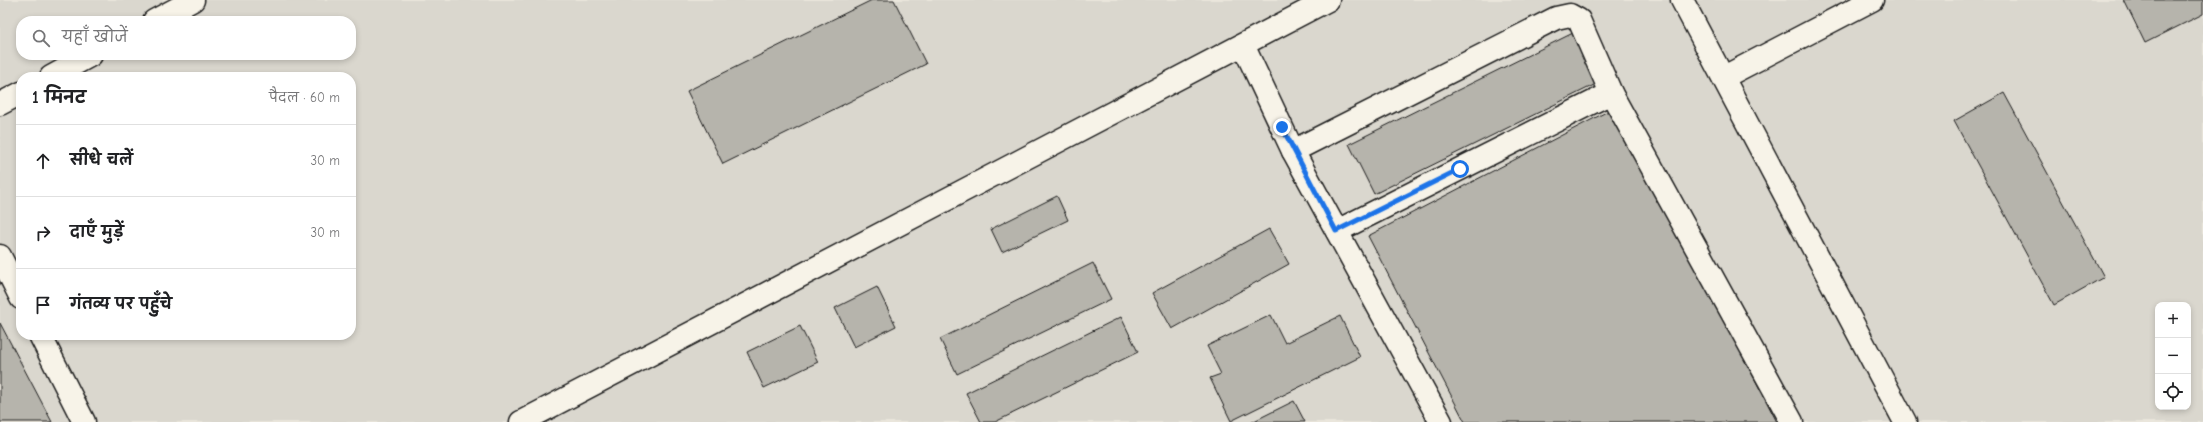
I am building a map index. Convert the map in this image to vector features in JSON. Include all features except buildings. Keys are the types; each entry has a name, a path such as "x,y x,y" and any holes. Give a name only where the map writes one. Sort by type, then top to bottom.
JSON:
{"street":[{"path":"163,16 193,0"},
{"path":"521,422 1328,0"},
{"path":"1682,0 1905,422"},
{"path":"1724,77 1872,0"},
{"path":"1294,151 1556,18 1570,15 1579,20 1611,93 1792,422"},
{"path":"1243,45 1294,151 1336,231 1441,422"},
{"path":"60,72 83,60"},
{"path":"1336,231 1611,93"},
{"path":"0,104 16,96"},
{"path":"0,256 16,288"},
{"path":"43,340 84,422"}],"shaded area":[{"path":"0,0 2203,0 2203,422 0,422"}],"route":[{"path":"1282,127 1336,231 1460,169"}]}
